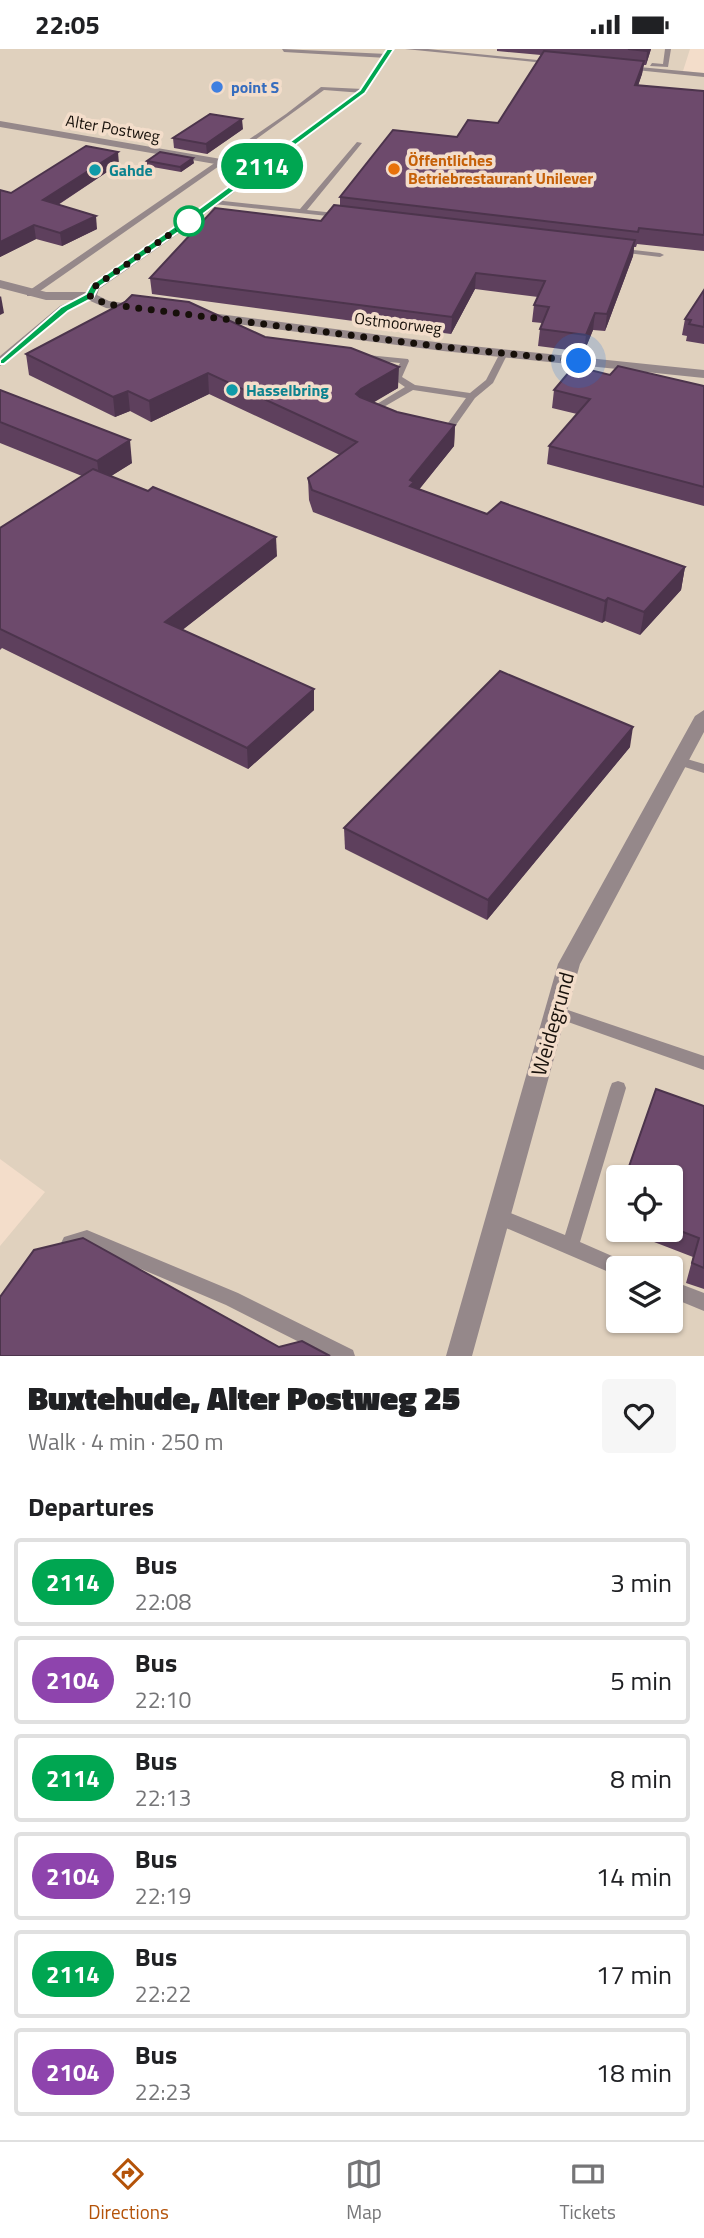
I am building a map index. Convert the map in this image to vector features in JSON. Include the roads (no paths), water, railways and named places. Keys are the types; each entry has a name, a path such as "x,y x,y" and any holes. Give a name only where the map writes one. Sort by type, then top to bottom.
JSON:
{"street":[{"path":"0,362 64,309 90,296 94,287 363,91 389,52"},
{"name":"Alter Postweg","path":"0,124 221,162"},
{"path":"0,284 30,294 90,296 106,304 160,311"},
{"name":"Ostmoorweg","path":"186,314 416,343 704,374"},
{"name":"Weidegrund","path":"459,1356 569,964 704,716"}],"lane":[{"path":"408,49 557,60 455,49"},
{"path":"668,49 666,66 624,66 704,75"},
{"path":"284,50 389,52"},
{"path":"30,294 323,88 363,91"},
{"path":"302,211 359,143"},
{"path":"221,162 257,170"},
{"path":"214,202 353,217"},
{"path":"607,248 660,255"},
{"path":"416,343 397,378 412,387 472,396"},
{"path":"443,437 472,396 489,381 504,353"},
{"path":"349,354 405,362"},
{"path":"365,414 412,387"},
{"path":"680,761 704,769"},
{"path":"556,1012 704,1063"},
{"path":"570,1248 618,1089"},
{"path":"498,1216 544,1232 570,1248 606,1263"},
{"path":"54,1247 87,1238 233,1299 346,1356"},
{"path":"683,1293 704,1302"}],"place":[{"name":"point S","path":"217,87"},
{"name":"Öffentliches Betriebrestaurant Unilever","path":"394,169"},
{"name":"Gahde","path":"95,170"},
{"name":"Hasselbring","path":"232,390"}]}
